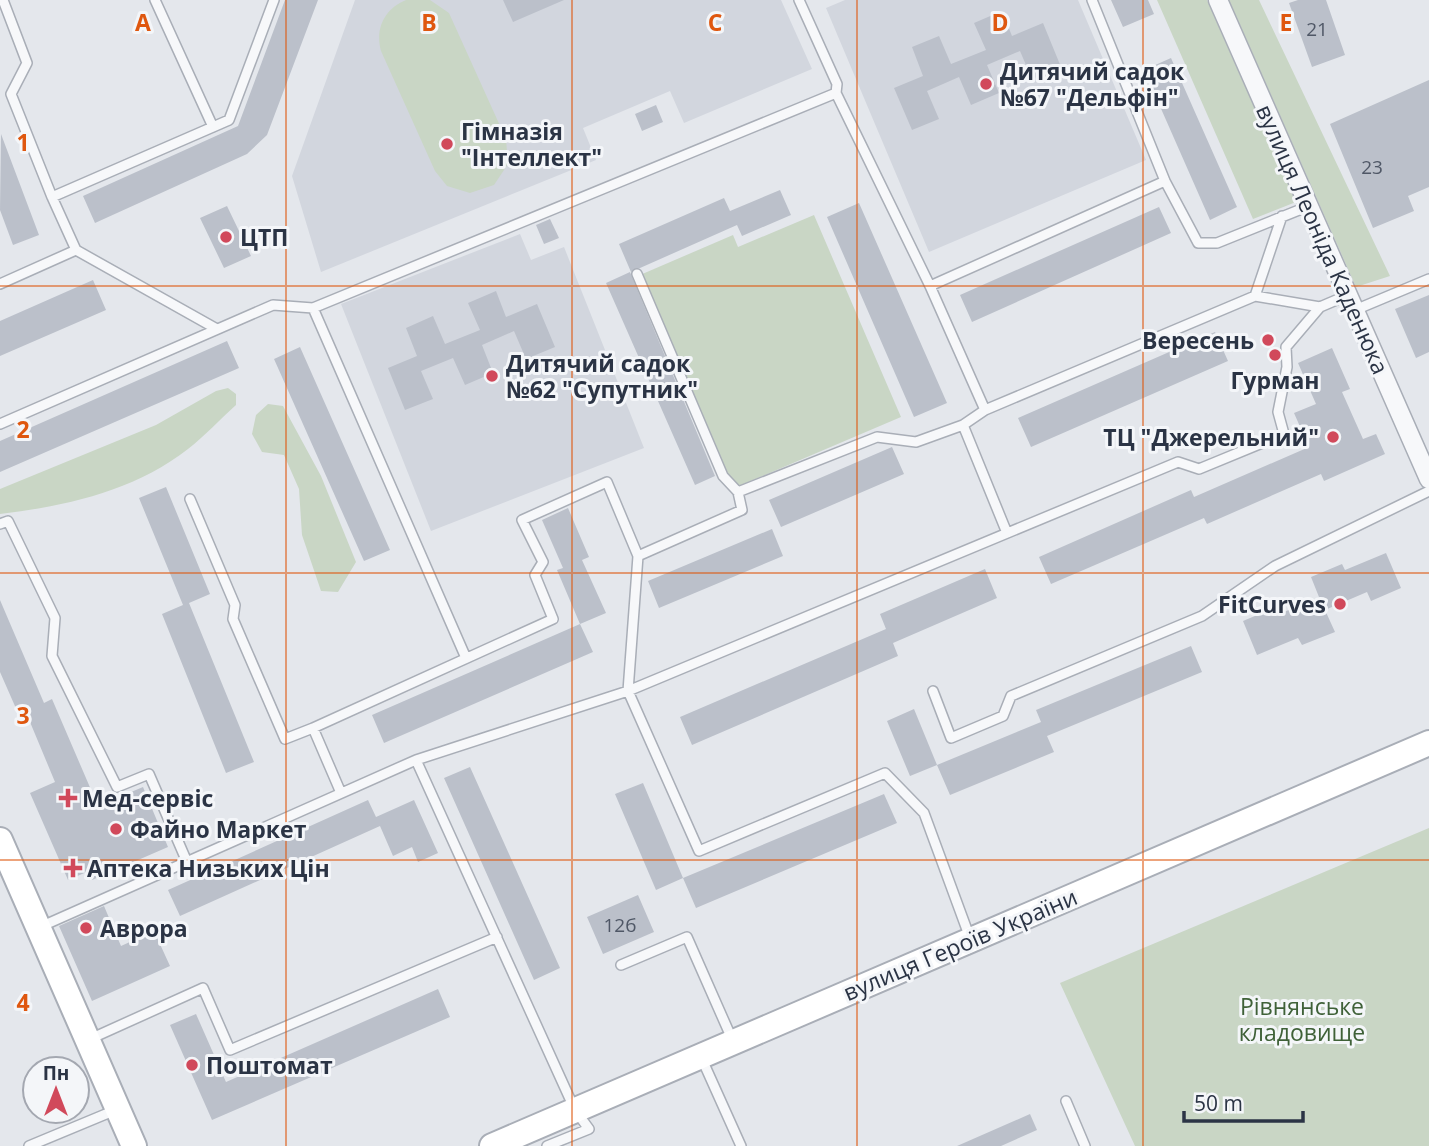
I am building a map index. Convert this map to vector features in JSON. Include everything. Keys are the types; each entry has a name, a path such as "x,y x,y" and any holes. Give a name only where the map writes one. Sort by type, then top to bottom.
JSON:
{"main road":[{"name":"вулиця Героїв України","path":"492,1146 1429,743"},
{"path":"0,840 134,1146"}],"street":[{"name":"вулиця Леоніда Каденюка","path":"1218,0 1429,479"}],"lane":[{"path":"2,0 27,62 11,94 76,250 215,328"},
{"path":"155,0 213,127"},
{"path":"52,197 229,120 274,0"},
{"path":"799,0 837,84 836,93 930,286 985,410"},
{"path":"1092,0 1165,181 1198,243 1217,243 1309,206"},
{"path":"0,424 273,305 313,308 836,93"},
{"path":"930,286 1165,181"},
{"path":"1255,296 1282,216"},
{"path":"0,284 76,250"},
{"path":"637,274 723,476 738,492 741,510 638,556"},
{"path":"738,492 877,437 916,442 963,425 985,410 1255,296 1320,307 1351,302 1429,279"},
{"path":"39,928 416,760 628,691 1178,462 1199,469 1284,434 1278,412 1287,367 1286,347 1320,307"},
{"path":"313,308 466,658"},
{"path":"963,425 1007,533"},
{"path":"190,499 235,605 233,619 285,739 553,619 535,575 543,562 522,520 607,482 638,556 628,691 699,851 885,773 925,813 971,940"},
{"path":"933,691 951,738 1003,716 1012,696 1202,616 1275,566 1429,491"},
{"path":"0,524 8,521 55,618 52,656 117,787 149,774 187,862"},
{"path":"313,728 341,793"},
{"path":"416,760 575,1110 589,1129 547,1146"},
{"path":"88,1040 203,988 230,1050 497,937"},
{"path":"621,965 687,937 733,1042"},
{"path":"701,1056 741,1146"},
{"path":"1066,1101 1085,1146"},
{"path":"29,1146 118,1109"}],"shaded area":[{"name":"Гімназія \"Інтеллект\"","path":"355,0 781,0 812,69 684,123 670,91 583,128 596,160 321,272 292,176"},
{"name":"Дитячий садок №67 \"Дельфін\"","path":"845,0 1078,0 1146,160 929,252 826,8"},
{"name":"Дитячий садок №62 \"Супутник\"","path":"520,234 531,260 564,247 644,448 431,531 341,304"}],"green space":[{"path":"406,0 430,0 449,13 506,139 508,164 494,185 470,193 447,186 435,171 379,43 380,28 387,14"},
{"path":"1157,0 1207,0 1296,202 1253,219"},
{"path":"1229,0 1259,0 1390,276 1356,287"},
{"path":"814,215 901,417 732,489 640,275 733,235 738,247"},
{"path":"228,388 236,394 236,405 200,439 167,464 99,494 75,501 0,514 0,489 156,425 216,391"},
{"path":"268,404 283,406 321,476 356,562 338,592 321,591 302,535 299,489 284,455 262,452 252,434 256,415"},
{"name":"Рівнянське кладовище","path":"1429,828 1429,1146 1135,1146 1060,983"}],"building":[{"path":"285,0 318,0 267,135 247,154 95,223 83,196 238,126"},
{"path":"503,0 564,0 513,22"},
{"path":"1111,0 1148,0 1154,14 1123,27"},
{"path":"1298,0 1326,0 1345,55 1312,67 1289,3"},
{"path":"1002,11 1012,36 1043,23 1061,67 1032,79 1020,51 987,65 999,93 971,105 959,77 927,91 939,119 912,130 894,88 923,76 912,47 939,36 951,64 986,50 974,23"},
{"path":"1171,58 1237,207 1210,220 1144,70"},
{"path":"1429,80 1429,187 1408,196 1414,211 1373,228 1330,124"},
{"path":"656,105 663,122 642,131 635,114"},
{"path":"1,134 39,235 13,245 0,210"},
{"path":"780,190 791,215 742,236 737,225 631,272 619,244 724,198 730,211"},
{"path":"859,203 947,403 914,417 827,217"},
{"name":"ЦТП","path":"227,206 251,256 224,268 200,218"},
{"path":"1159,207 1171,233 972,322 960,295"},
{"path":"550,219 559,238 544,244 536,225"},
{"path":"630,272 715,476 695,485 606,283"},
{"path":"93,280 106,310 0,356 0,321"},
{"path":"496,291 506,317 537,304 555,347 526,359 514,331 482,345 493,373 465,385 453,358 421,371 433,399 405,410 388,368 417,356 406,328 433,316 445,344 480,330 468,303"},
{"path":"1429,295 1429,352 1416,358 1395,309"},
{"path":"1215,332 1228,361 1031,447 1018,418"},
{"path":"227,341 239,368 0,472 0,441"},
{"path":"300,347 390,550 364,561 274,359"},
{"path":"1332,348 1350,389 1342,392 1363,439 1376,434 1385,454 1324,481 1321,474 1207,524 1204,518 1051,584 1039,557 1191,490 1194,497 1309,447 1294,413 1316,404 1298,363"},
{"path":"892,447 904,474 781,527 769,500"},
{"path":"166,487 210,594 189,603 254,762 226,773 162,614 183,605 139,498"},
{"path":"568,508 589,557 582,560 606,613 580,624 557,570 563,568 542,520"},
{"path":"772,529 783,556 659,608 648,581"},
{"path":"1386,553 1401,588 1371,601 1367,592 1325,610 1335,632 1302,645 1298,638 1257,655 1243,621 1274,608 1277,615 1319,597 1311,577 1342,564 1345,570"},
{"path":"985,569 997,598 893,643 898,656 692,745 680,717 886,629 880,614"},
{"path":"0,600 44,703 52,699 98,806 143,787 168,847 92,880 89,871 68,880 30,793 55,782 25,710 18,713 0,672"},
{"path":"580,624 593,652 384,743 372,715"},
{"path":"1191,646 1202,672 1047,736 1054,752 950,795 937,765 1041,722 1036,710"},
{"path":"914,709 937,765 910,776 887,721"},
{"path":"470,767 560,968 534,980 444,778"},
{"path":"643,783 683,878 656,890 615,794"},
{"path":"884,794 897,823 696,908 683,878"},
{"path":"368,800 376,817 414,800 438,853 418,862 412,847 393,856 380,826 180,916 168,890"},
{"path":"638,895 654,932 603,954 587,917"},
{"path":"104,906 121,946 154,931 170,966 92,1001 59,926"},
{"path":"438,989 450,1017 212,1120 170,1025 196,1014 226,1082"},
{"path":"1030,1114 1037,1130 1001,1146 957,1146"}],"place":[{"name":"Дитячий садок №67 \"Дельфін\"","path":"986,84"},
{"name":"Гімназія \"Інтеллект\"","path":"447,144"},
{"name":"ЦТП","path":"226,237"},
{"name":"Вересень","path":"1268,340"},
{"name":"Гурман","path":"1275,355"},
{"name":"Дитячий садок №62 \"Супутник\"","path":"492,376"},
{"name":"ТЦ \"Джерельний\"","path":"1333,437"},
{"name":"FitCurves","path":"1340,604"},
{"name":"Мед-сервіс","path":"68,798"},
{"name":"Файно Маркет","path":"116,829"},
{"name":"Аптека Низьких Цін","path":"73,868"},
{"name":"Аврора","path":"86,928"},
{"name":"Поштомат","path":"192,1065"}]}
